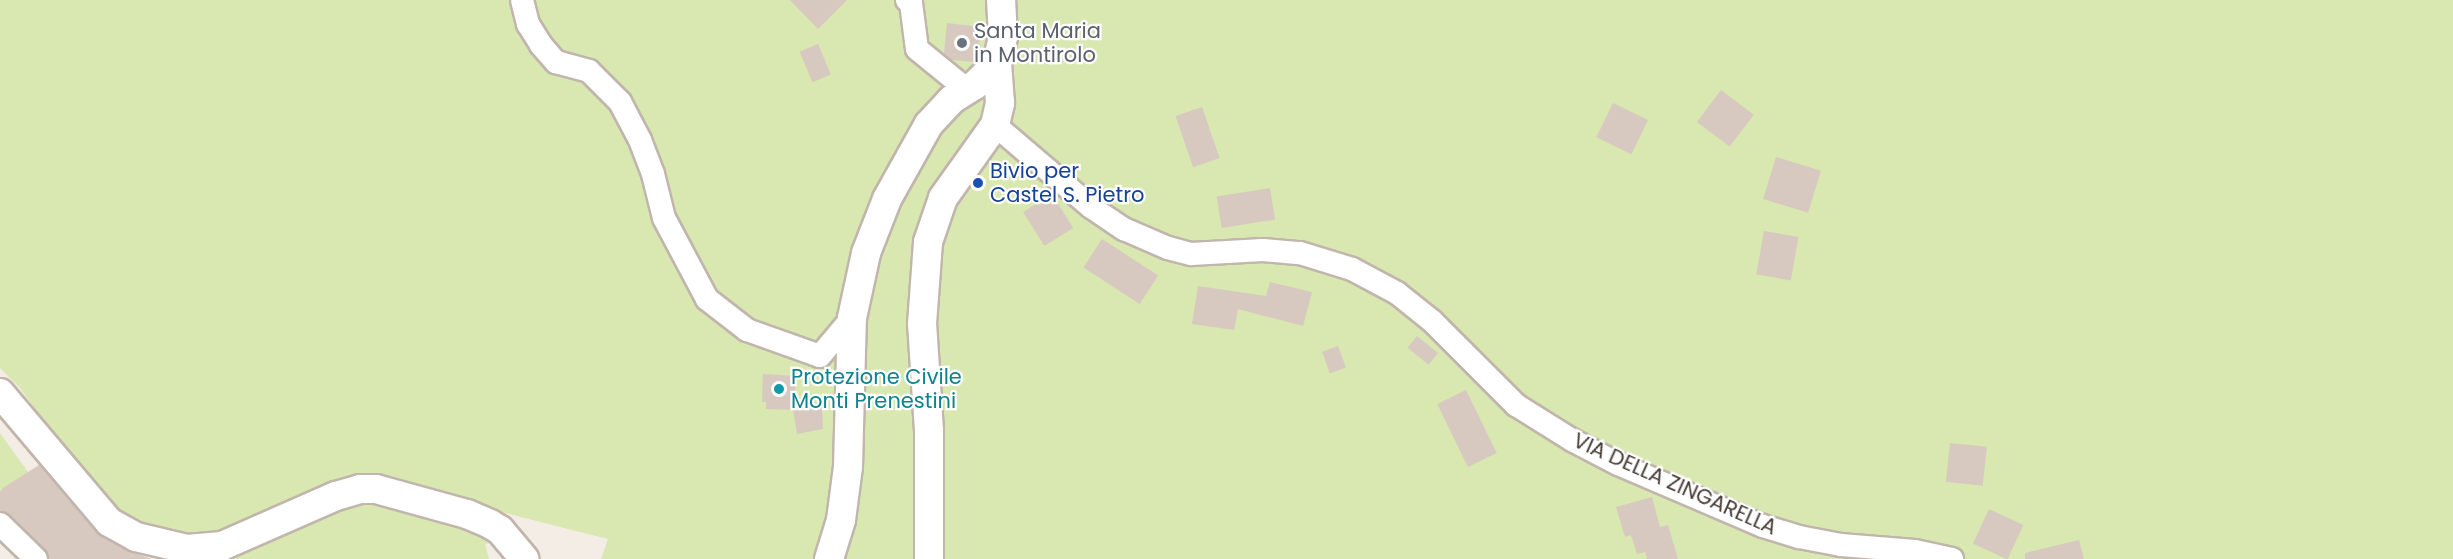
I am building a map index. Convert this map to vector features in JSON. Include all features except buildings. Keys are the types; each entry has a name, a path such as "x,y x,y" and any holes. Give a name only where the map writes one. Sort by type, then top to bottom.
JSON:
{"street":[{"path":"522,0 528,24 555,62 590,71 620,102 640,140 653,174 664,218 707,299 747,330 820,356 852,318"},
{"path":"907,0 911,3 917,49 966,89"},
{"path":"929,559 929,431 922,324 928,242 934,217 943,198 995,125 1000,103 997,63 1003,37 1001,0"},
{"path":"829,559 841,520 848,467 852,318 866,253 887,199 929,124 951,100 975,85 997,63"},
{"name":"VIA DELLA ZINGARELLA","path":"995,125 1091,207 1124,229 1168,248 1191,254 1263,250 1300,253 1352,269 1397,293 1432,321 1516,405 1572,440 1618,464 1763,526 1799,537 1841,545 1915,550 1952,559"},
{"path":"0,393 110,522 135,537 180,548 222,546 336,496 368,489 394,492 467,514 500,530 524,559"},
{"path":"0,524 36,559"},
{"path":"500,530 509,559"}],"green space":[{"path":"0,0 2453,0 2453,559 601,559 608,539 370,479 342,479 210,538 157,533 124,517 82,474 20,388 0,368"},
{"path":"0,433 28,472 0,492"},
{"path":"387,499 497,541 485,544 489,559 236,559 237,556 337,503"}],"place":[{"name":"Santa Maria in Montirolo","path":"962,43"},
{"name":"Bivio per Castel S. Pietro","path":"978,183"},
{"name":"Protezione Civile Monti Prenestini","path":"779,389"}]}
